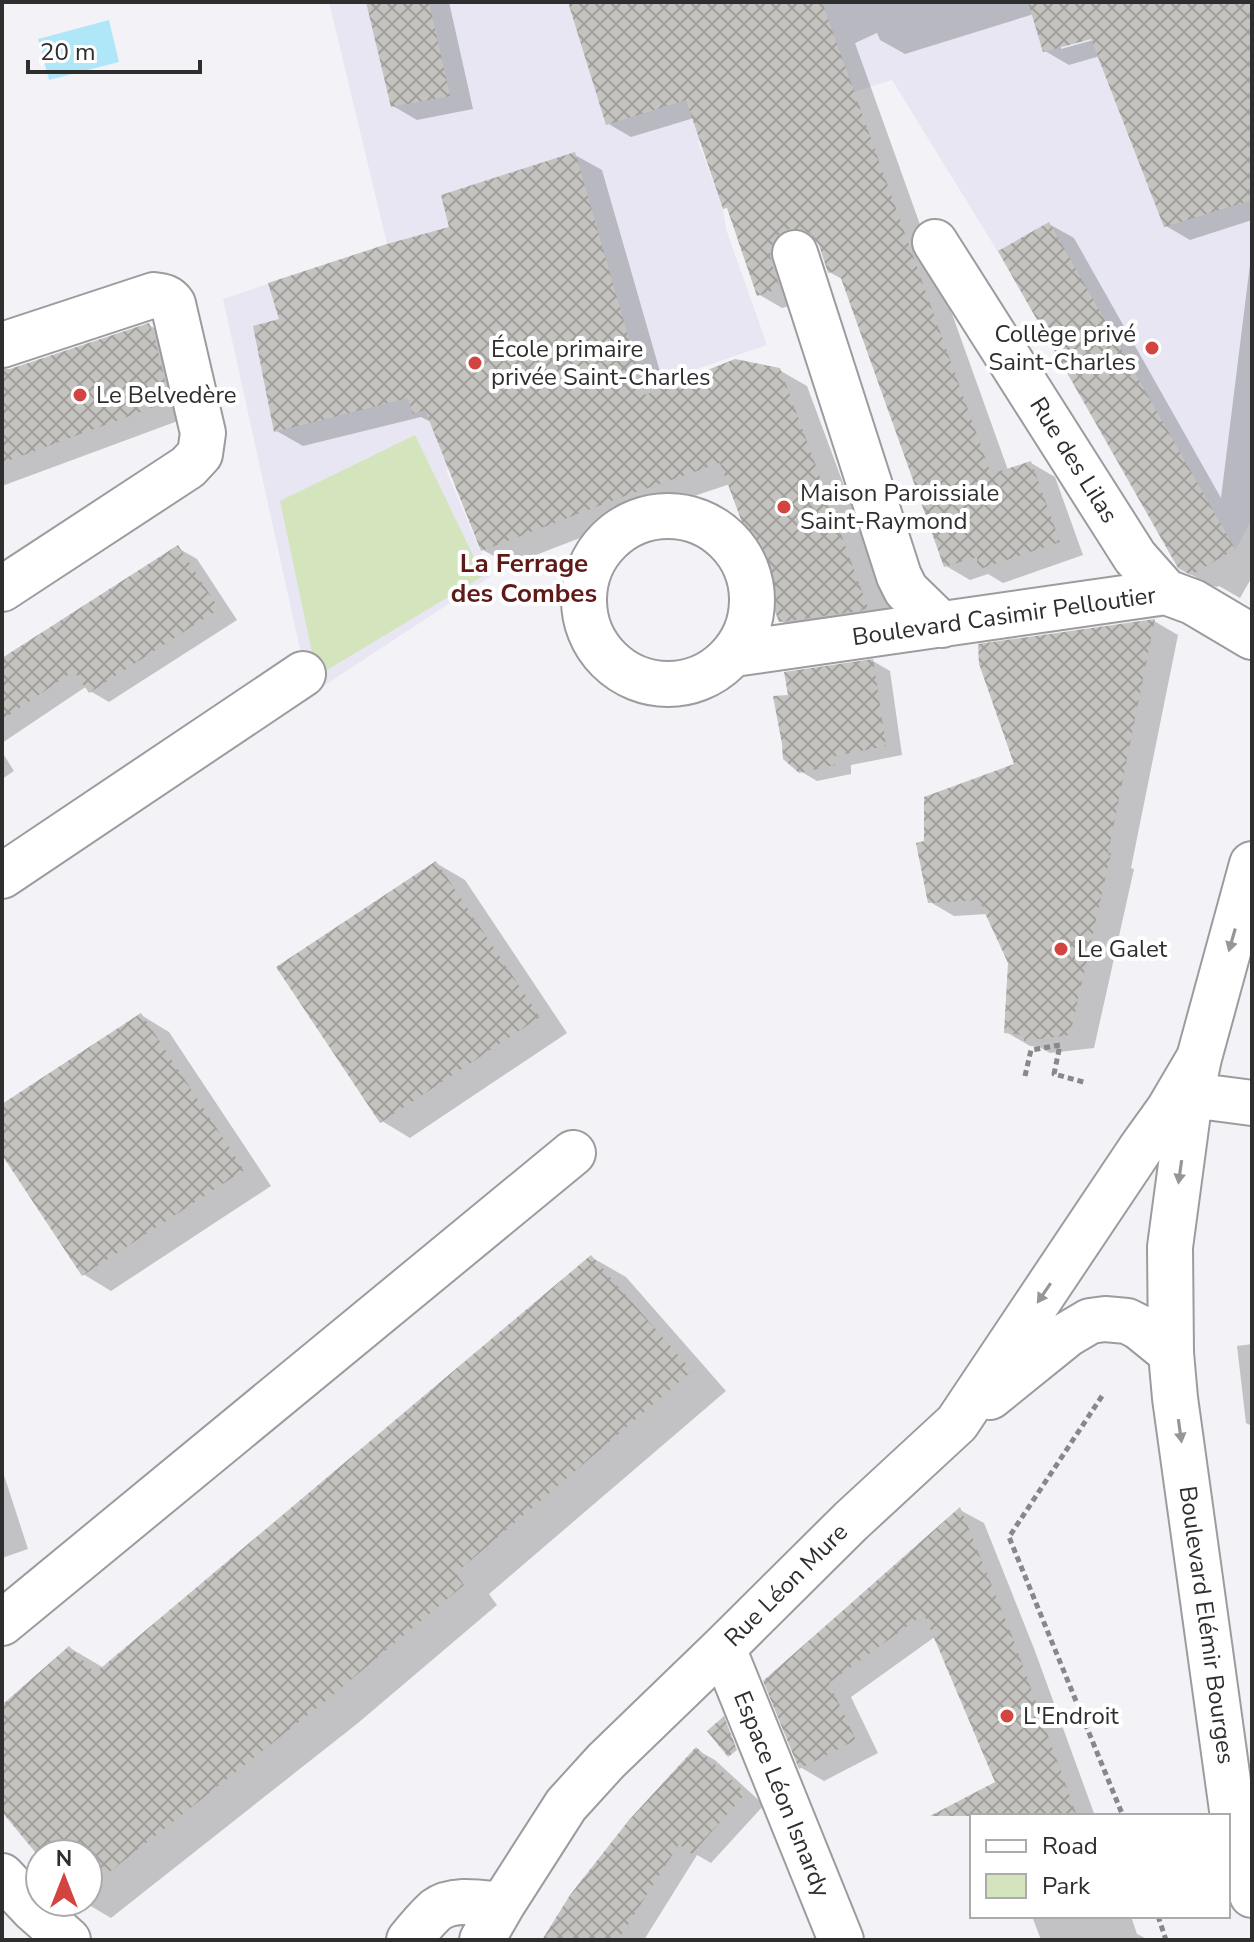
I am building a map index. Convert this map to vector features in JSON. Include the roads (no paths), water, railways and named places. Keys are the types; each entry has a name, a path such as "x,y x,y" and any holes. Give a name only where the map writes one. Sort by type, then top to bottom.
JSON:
{"street":[{"name":"Rue des Lilas","path":"935,242 1135,557 1166,592"},
{"path":"795,253 899,576 906,590 942,625"},
{"path":"2,345 154,295 170,299 203,433 200,454 188,467 2,589"},
{"name":"Boulevard Casimir Pelloutier","path":"734,654 1166,592 1193,602 1252,637"},
{"path":"2,876 303,674"},
{"path":"1170,1247 1132,1163 1195,1076 1252,864"},
{"path":"1195,1076 1252,1103"},
{"name":"Boulevard Elémir Bourges","path":"1195,1076 1170,1247 1171,1353 1236,1839 1252,1895"},
{"path":"2,1623 573,1153"},
{"name":"Rue Léon Mure","path":"492,1922 566,1805 606,1761 851,1521 957,1423 1132,1163"},
{"path":"957,1423 1076,1328 1090,1321 1113,1319 1134,1324 1171,1353"},
{"name":"Espace Léon Isnardy","path":"723,1648 841,1940"},
{"path":"2,1876 68,1940"},
{"path":"409,1940 444,1906 476,1902 492,1922"}],"water":[{"path":"109,20 119,62 49,80 38,39"}],"place":[{"name":"Collège privé Saint-Charles","path":"1152,348"},
{"name":"École primaire privée Saint-Charles","path":"475,363"},
{"name":"Le Belvedère","path":"80,395"},
{"name":"Maison Paroissiale Saint-Raymond","path":"784,507"},
{"name":"Le Galet","path":"1061,949"},
{"name":"L'Endroit","path":"1007,1716"}],"district":[{"name":"La Ferrage des Combes","path":"524,578"}]}
